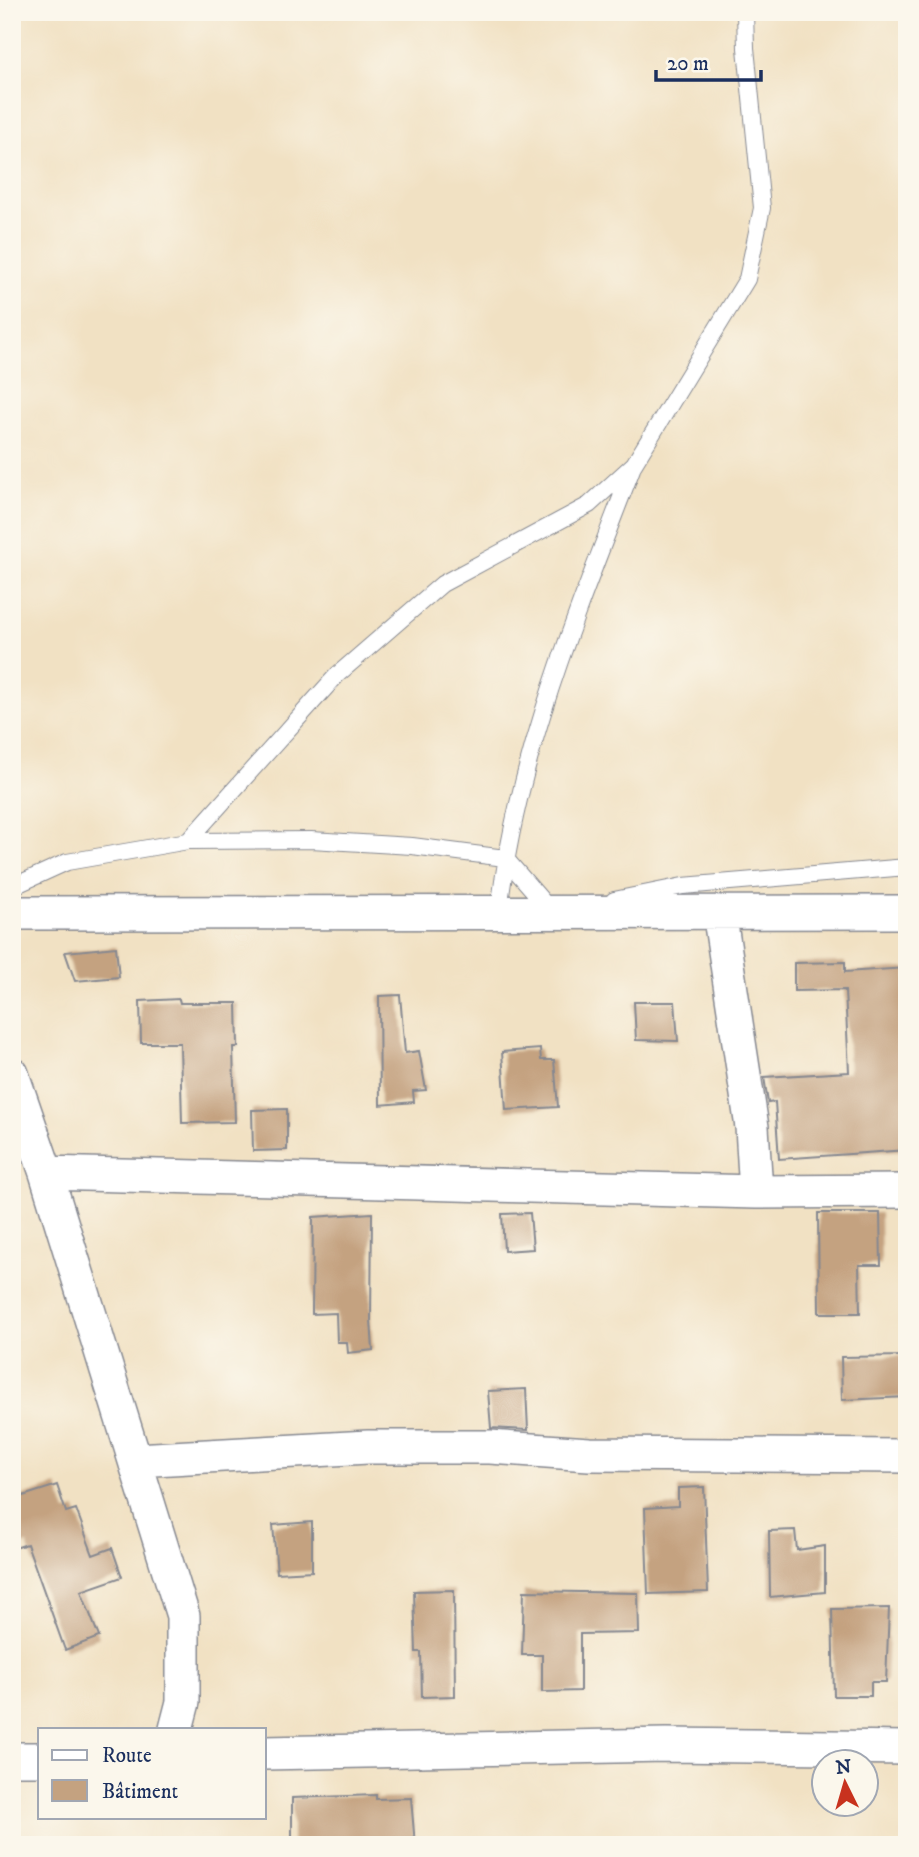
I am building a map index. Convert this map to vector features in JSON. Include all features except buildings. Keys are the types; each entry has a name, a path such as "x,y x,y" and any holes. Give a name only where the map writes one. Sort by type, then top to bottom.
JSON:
{"street":[{"path":"719,912 752,1127 756,1192"},
{"path":"12,913 907,912"},
{"path":"12,1074 47,1173 183,1616 183,1702 176,1728"},
{"path":"47,1173 756,1192 907,1191"},
{"path":"136,1461 368,1447 490,1447 589,1454 907,1456"},
{"path":"266,1754 666,1745 905,1753"},
{"path":"12,1759 38,1759"}],"lane":[{"path":"499,912 505,858 525,774 561,654 634,464 747,279 762,208 746,48 745,12"},
{"path":"188,841 337,675 442,584 589,505 634,464"},
{"path":"12,887 67,862 188,841 311,840 412,846 505,858 552,912 683,886 907,867"}]}
